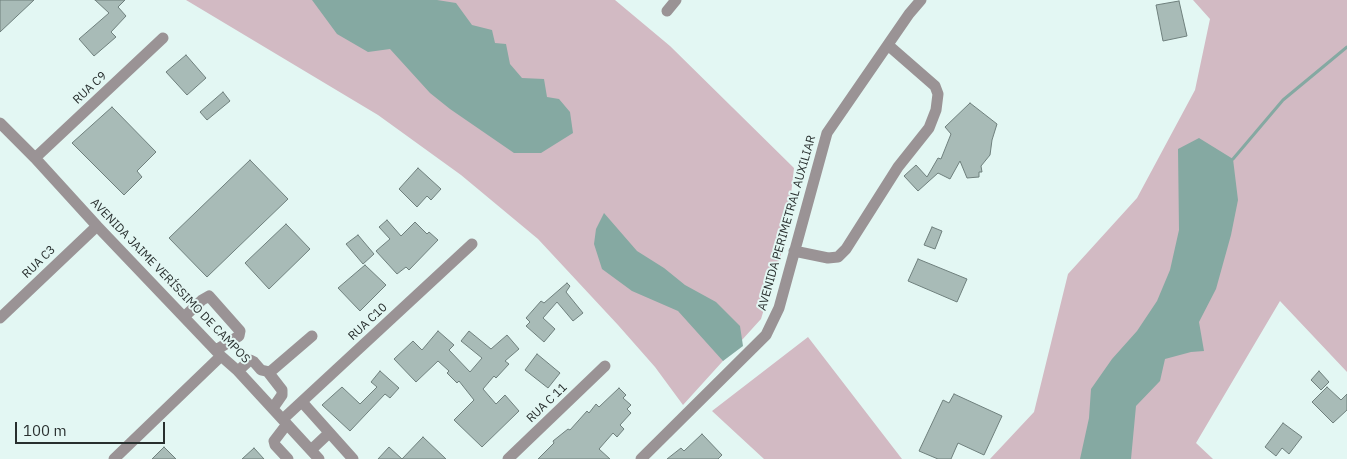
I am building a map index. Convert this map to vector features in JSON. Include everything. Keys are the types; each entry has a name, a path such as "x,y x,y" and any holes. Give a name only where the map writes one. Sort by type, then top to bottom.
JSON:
{"street":[{"path":"667,11 676,0"},
{"name":"AVENIDA PERIMETRAL AUXILIAR","path":"641,459 766,335 779,308 827,133 921,0"},
{"name":"RUA C9","path":"35,158 163,38"},
{"path":"794,251 828,258 838,257 846,249 898,167 929,128 936,110 938,94 935,86 888,45"},
{"name":"AVENIDA JAIME VERÍSSIMO DE CAMPOS","path":"0,123 184,317 238,371 319,459"},
{"name":"RUA C3","path":"0,318 97,226"},
{"name":"RUA C10","path":"288,459 275,445 274,441 285,421 302,402 472,244"},
{"path":"114,459 240,334 240,331 209,296 184,317"},
{"path":"268,372 312,336"},
{"path":"238,371 250,360 261,370 268,372 282,390 282,395 273,408"},
{"name":"RUA C 11","path":"508,459 605,366"},
{"path":"302,402 348,457"},
{"path":"311,450 329,433"}],"shaded area":[{"path":"186,0 615,0 670,46 794,168 786,238 761,319 683,405 655,367 538,239 461,175 378,115"},
{"path":"312,0 437,0 456,3 472,25 492,30 495,43 506,44 510,64 522,78 544,79 547,97 559,99 570,112 573,133 541,153 514,153 430,93 390,49 368,52 337,34"},
{"path":"1193,0 1347,0 1347,372 1280,301 1196,443 1213,459 990,459 1034,412 1068,274 1137,198 1195,90 1210,19"},
{"path":"1199,138 1233,159 1238,200 1231,235 1216,289 1199,322 1204,351 1191,352 1165,359 1160,381 1136,406 1131,459 1080,459 1089,418 1091,389 1112,359 1137,331 1157,301 1170,270 1179,230 1178,149"},
{"path":"604,213 637,251 664,268 685,285 716,302 740,326 743,346 723,361 678,311 632,291 602,269 594,244 596,229"},
{"path":"808,337 902,459 764,459 712,411"}],"building":[{"path":"0,0 34,0 0,32"},
{"path":"95,0 125,0 118,7 126,16 111,32 116,37 94,56 79,39 109,13"},
{"path":"1179,1 1187,36 1163,41 1156,5"},
{"path":"186,55 206,78 187,95 166,72"},
{"path":"223,92 230,101 207,120 200,112"},
{"path":"970,103 997,124 990,155 981,166 982,172 979,172 979,177 967,178 960,161 950,179 938,173 918,191 904,176 916,165 927,177 938,158 941,159 951,134 945,127"},
{"path":"112,107 156,152 137,171 142,177 124,195 72,143"},
{"path":"250,160 288,199 207,277 169,238"},
{"path":"418,168 441,189 431,200 427,196 417,207 399,189"},
{"path":"387,220 401,236 415,222 427,234 429,232 438,240 409,270 406,267 397,274 376,251 390,239 379,227"},
{"path":"286,224 310,249 269,289 245,263"},
{"path":"932,227 942,231 935,249 924,245"},
{"path":"358,235 374,254 363,264 346,244"},
{"path":"918,259 967,279 957,302 908,281"},
{"path":"365,265 386,285 360,311 338,288"},
{"path":"567,283 570,286 566,292 583,313 573,321 557,302 543,318 555,329 544,342 526,326 530,322 526,318 541,301 544,303"},
{"path":"438,331 454,345 449,350 470,372 482,358 461,341 469,331 491,349 507,335 519,349 505,361 509,364 496,378 494,376 483,389 496,404 505,395 519,411 482,447 454,420 474,400 459,381 457,383 447,373 449,371 438,361 416,382 394,359 413,341 422,350"},
{"path":"537,354 560,373 548,388 525,370"},
{"path":"380,371 399,388 390,398 385,394 350,431 322,405 342,387 360,404 377,387 371,382"},
{"path":"1319,371 1329,382 1321,390 1311,380"},
{"path":"1327,387 1341,400 1347,394 1347,410 1333,423 1312,402"},
{"path":"619,388 626,395 623,398 631,405 627,409 631,413 620,425 624,429 617,437 613,433 599,449 610,459 538,459 554,443 553,441 568,429 570,430 587,411 589,413 596,404 599,407"},
{"path":"954,394 1002,416 984,455 958,443 951,459 938,459 919,451 943,400 949,403"},
{"path":"1283,423 1302,437 1289,454 1282,448 1276,456 1265,447"},
{"path":"702,434 722,455 718,459 667,459 681,448 684,451"},
{"path":"423,437 446,459 402,459"},
{"path":"164,447 176,459 152,459"},
{"path":"389,447 402,459 378,459"},
{"path":"254,448 264,459 242,459"}],"waterway":[{"path":"1233,159 1283,100 1347,47"}]}
